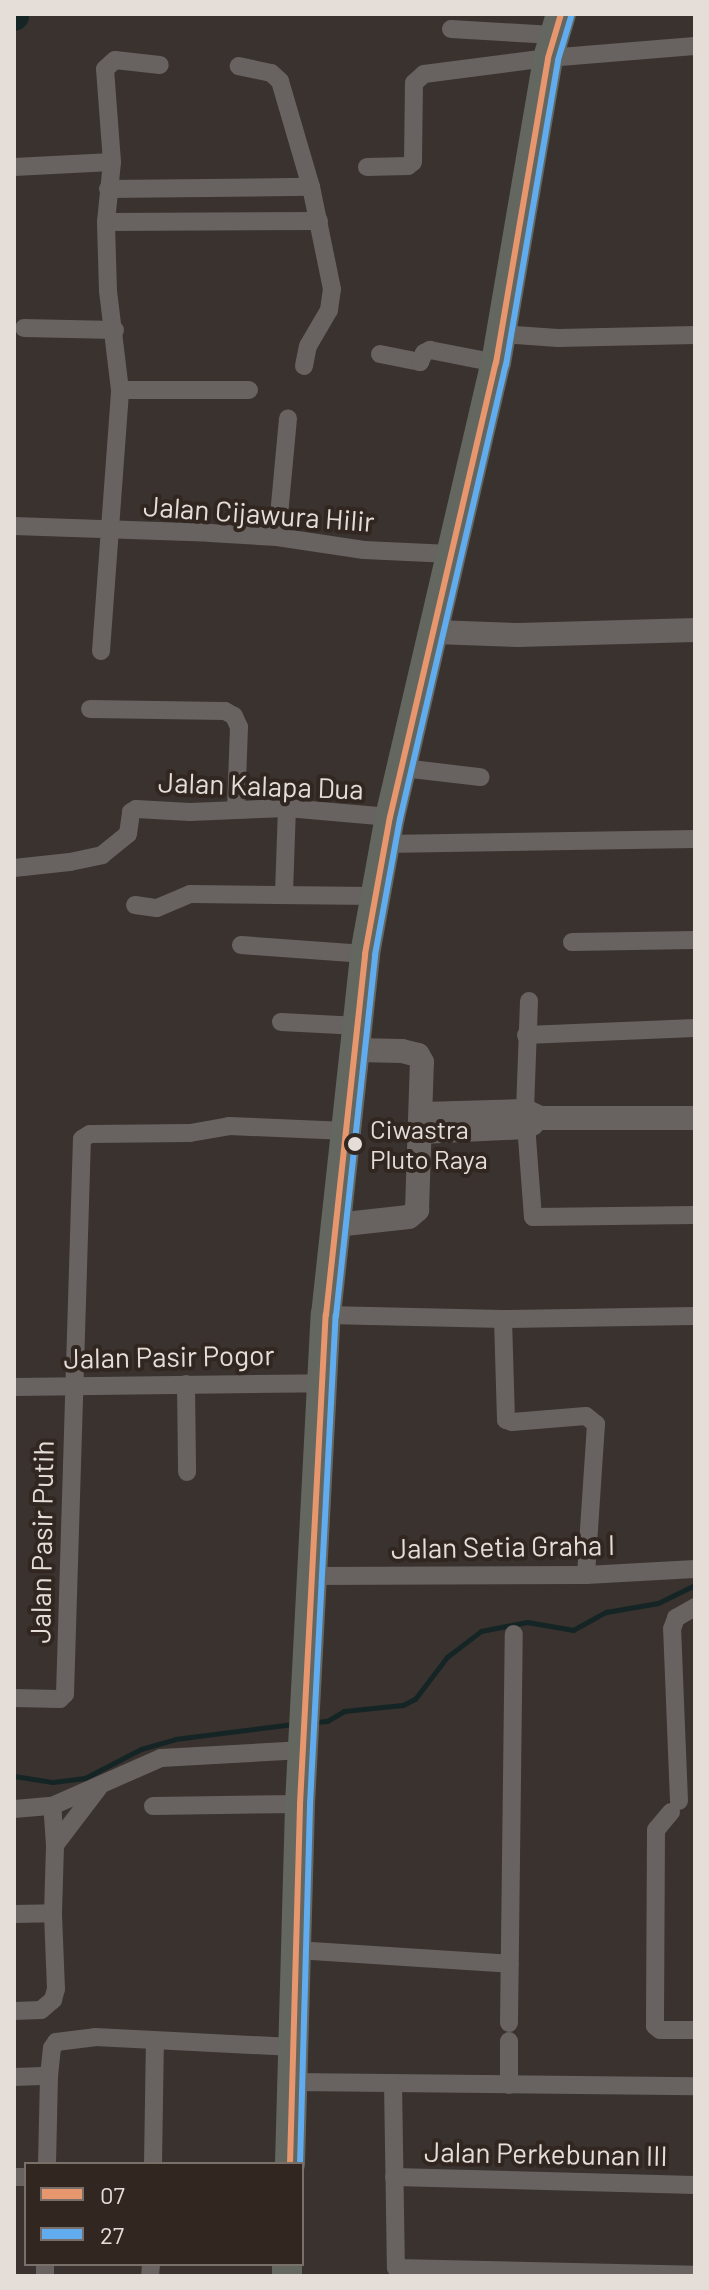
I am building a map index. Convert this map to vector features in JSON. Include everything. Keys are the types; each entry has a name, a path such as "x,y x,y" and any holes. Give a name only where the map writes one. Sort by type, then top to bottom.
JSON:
{"main road":[{"path":"290,2162 300,1804 325,1383 326,1315 365,954 387,830 432,647 499,348 554,36"}],"street":[{"path":"451,29 695,46"},
{"path":"367,167 408,166 413,162 414,83 420,76 554,36"},
{"path":"101,651 120,390 108,291 106,222 112,162 105,69 115,60 160,65"},
{"path":"239,66 271,73 280,81 319,221 331,279 331,300 310,339 304,366"},
{"path":"14,167 112,162"},
{"path":"108,189 311,187"},
{"path":"106,222 319,221"},
{"path":"24,328 115,330"},
{"path":"380,354 420,362 424,353 430,350 499,348 558,338 695,335"},
{"path":"120,390 249,390"},
{"path":"277,537 288,419"},
{"name":"Jalan Cijawura Hilir","path":"14,526 277,537 355,549 454,538"},
{"path":"432,647 518,635 695,630"},
{"path":"90,709 225,711 234,716 239,727 236,810"},
{"path":"403,768 480,777"},
{"path":"284,893 287,808"},
{"name":"Jalan Kalapa Dua","path":"14,868 102,855 128,834 133,810 287,808 387,830 695,839"},
{"path":"135,905 157,908 190,894 373,896"},
{"path":"572,942 695,940"},
{"path":"241,945 365,954"},
{"path":"529,1001 526,1035 531,1214 535,1219 695,1215"},
{"path":"281,1022 418,1055 422,1062 422,1123 416,1213 409,1217 336,1225"},
{"path":"526,1035 695,1028"},
{"path":"422,1123 695,1118"},
{"path":"73,1385 83,1137 190,1133 229,1126 347,1131"},
{"path":"326,1315 503,1319 695,1316"},
{"path":"503,1319 506,1420 586,1416 596,1424 586,1575"},
{"name":"Jalan Pasir Pogor","path":"14,1387 325,1383"},
{"path":"186,1384 187,1472"},
{"name":"Jalan Pasir Putih","path":"14,1698 60,1699 65,1694 73,1385"},
{"name":"Jalan Setia Graha I","path":"312,1576 586,1575 695,1569"},
{"path":"695,1607 676,1618 672,1629 682,1808 656,1830 655,2026 660,2030 695,2030"},
{"path":"509,2085 514,1634"},
{"path":"14,1809 52,1806 100,1786 134,1767 161,1758 305,1733"},
{"path":"55,1845 100,1786"},
{"path":"153,1806 300,1804"},
{"path":"14,2011 41,2010 53,2000 56,1989 52,1806"},
{"path":"14,1914 53,1913"},
{"path":"296,1950 510,1964"},
{"path":"47,2162 49,2076 52,2048 56,2042 95,2037 293,2047"},
{"path":"153,2162 155,2042"},
{"path":"14,2077 49,2076"},
{"path":"292,2082 695,2086"},
{"name":"Jalan Perkebunan III","path":"393,2083 394,2177 695,2185"},
{"path":"394,2177 394,2265 399,2270 413,2274 695,2275"}],"waterway":[{"path":"315,1722 327,1721 344,1711 403,1705 415,1699 447,1657 481,1631 527,1622 573,1630 606,1612 658,1603 695,1585"},
{"path":"14,1776 53,1782 85,1778 141,1749 175,1739 293,1724"}],"transit line":[{"name":"07","path":"290,2162 300,1804 326,1315 365,954 390,817 496,363 548,58 561,14"},
{"name":"27","path":"300,2162 310,1804 336,1316 375,955 400,819 506,365 558,60 571,17"}],"place":[{"name":"Ciwastra Pluto Raya","path":"355,1144"}]}
